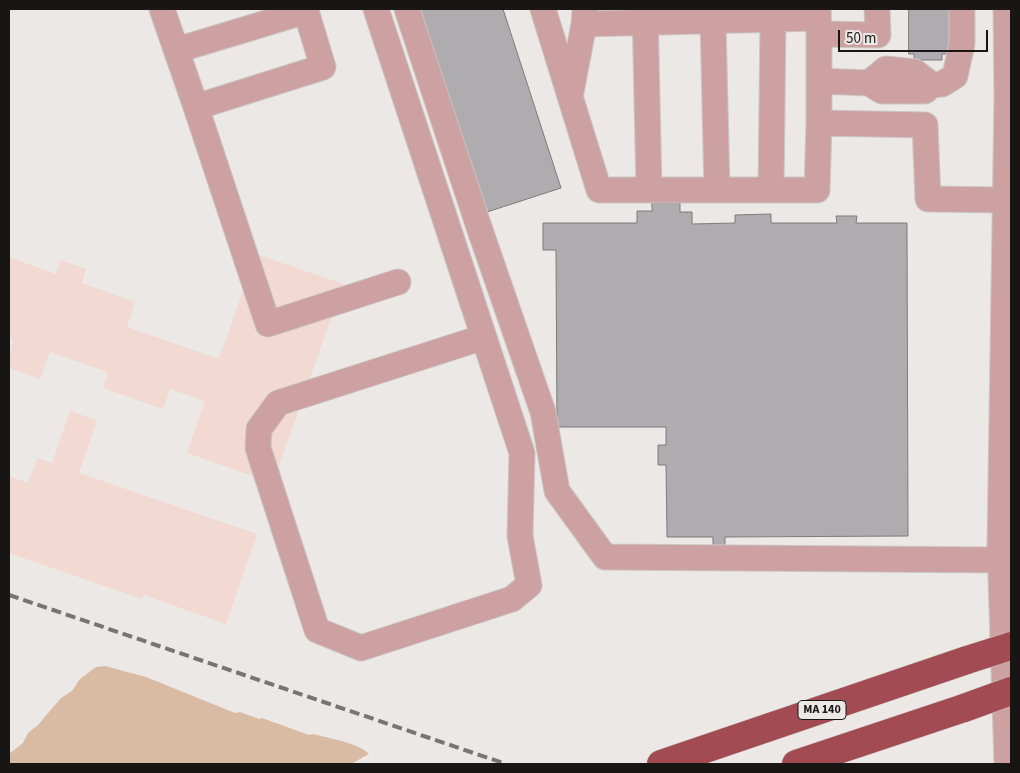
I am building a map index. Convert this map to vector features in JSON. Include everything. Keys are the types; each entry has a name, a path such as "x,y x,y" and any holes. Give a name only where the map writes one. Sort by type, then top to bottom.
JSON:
{"highway":[{"name":"MA 140","path":"669,762 1011,646"},
{"path":"796,764 1011,691"}],"street":[{"path":"162,9 268,324 398,282"},
{"path":"376,9 522,452 520,536 529,585 512,599 361,648 317,630 258,448 259,429 278,403 484,337"},
{"path":"407,9 480,230 544,412 557,491 605,557 1000,560"},
{"path":"543,9 599,190 816,190 819,123 818,20"},
{"path":"570,96 584,16 645,16 713,21 818,20 878,35 878,9"},
{"path":"819,81 869,83 882,91 925,90 932,84 942,84 955,76 962,44 962,9"},
{"path":"1006,9 1007,97 1000,560 1007,764"},
{"path":"176,50 306,11 323,67 196,108"},
{"path":"645,16 650,190"},
{"path":"772,190 773,20"},
{"path":"713,21 717,190"},
{"path":"819,123 925,125 928,199 1004,200"}],"shaded area":[{"path":"256,254 343,284 273,483 187,453 205,401 170,389 163,409 103,388 108,372 50,352 40,379 9,368 9,354 13,340 9,338 9,257 56,274 61,260 86,269 82,283 135,302 127,327 219,359"},
{"path":"70,411 97,420 79,473 257,534 226,624 144,595 142,599 9,553 9,476 28,483 37,458 52,463"},
{"path":"105,666 146,677 235,713 240,712 309,735 313,734 351,744 369,754 351,764 9,764 9,754 23,743 28,733 38,725 61,698 72,691 80,679 96,667"}],"building":[{"path":"421,9 503,9 561,188 487,212 468,154 457,158 454,148 465,145"},
{"path":"909,9 958,9 955,54 942,54 942,60 914,60 914,54 909,54"},
{"path":"652,203 680,203 680,212 692,212 692,224 735,223 735,215 771,214 771,223 837,223 836,216 857,216 856,223 907,223 908,536 725,537 725,554 713,554 713,537 667,537 666,465 658,465 658,445 666,445 666,427 557,427 556,250 543,250 543,223 637,223 637,211 652,211"}],"railway":[{"path":"9,595 506,764"}]}
